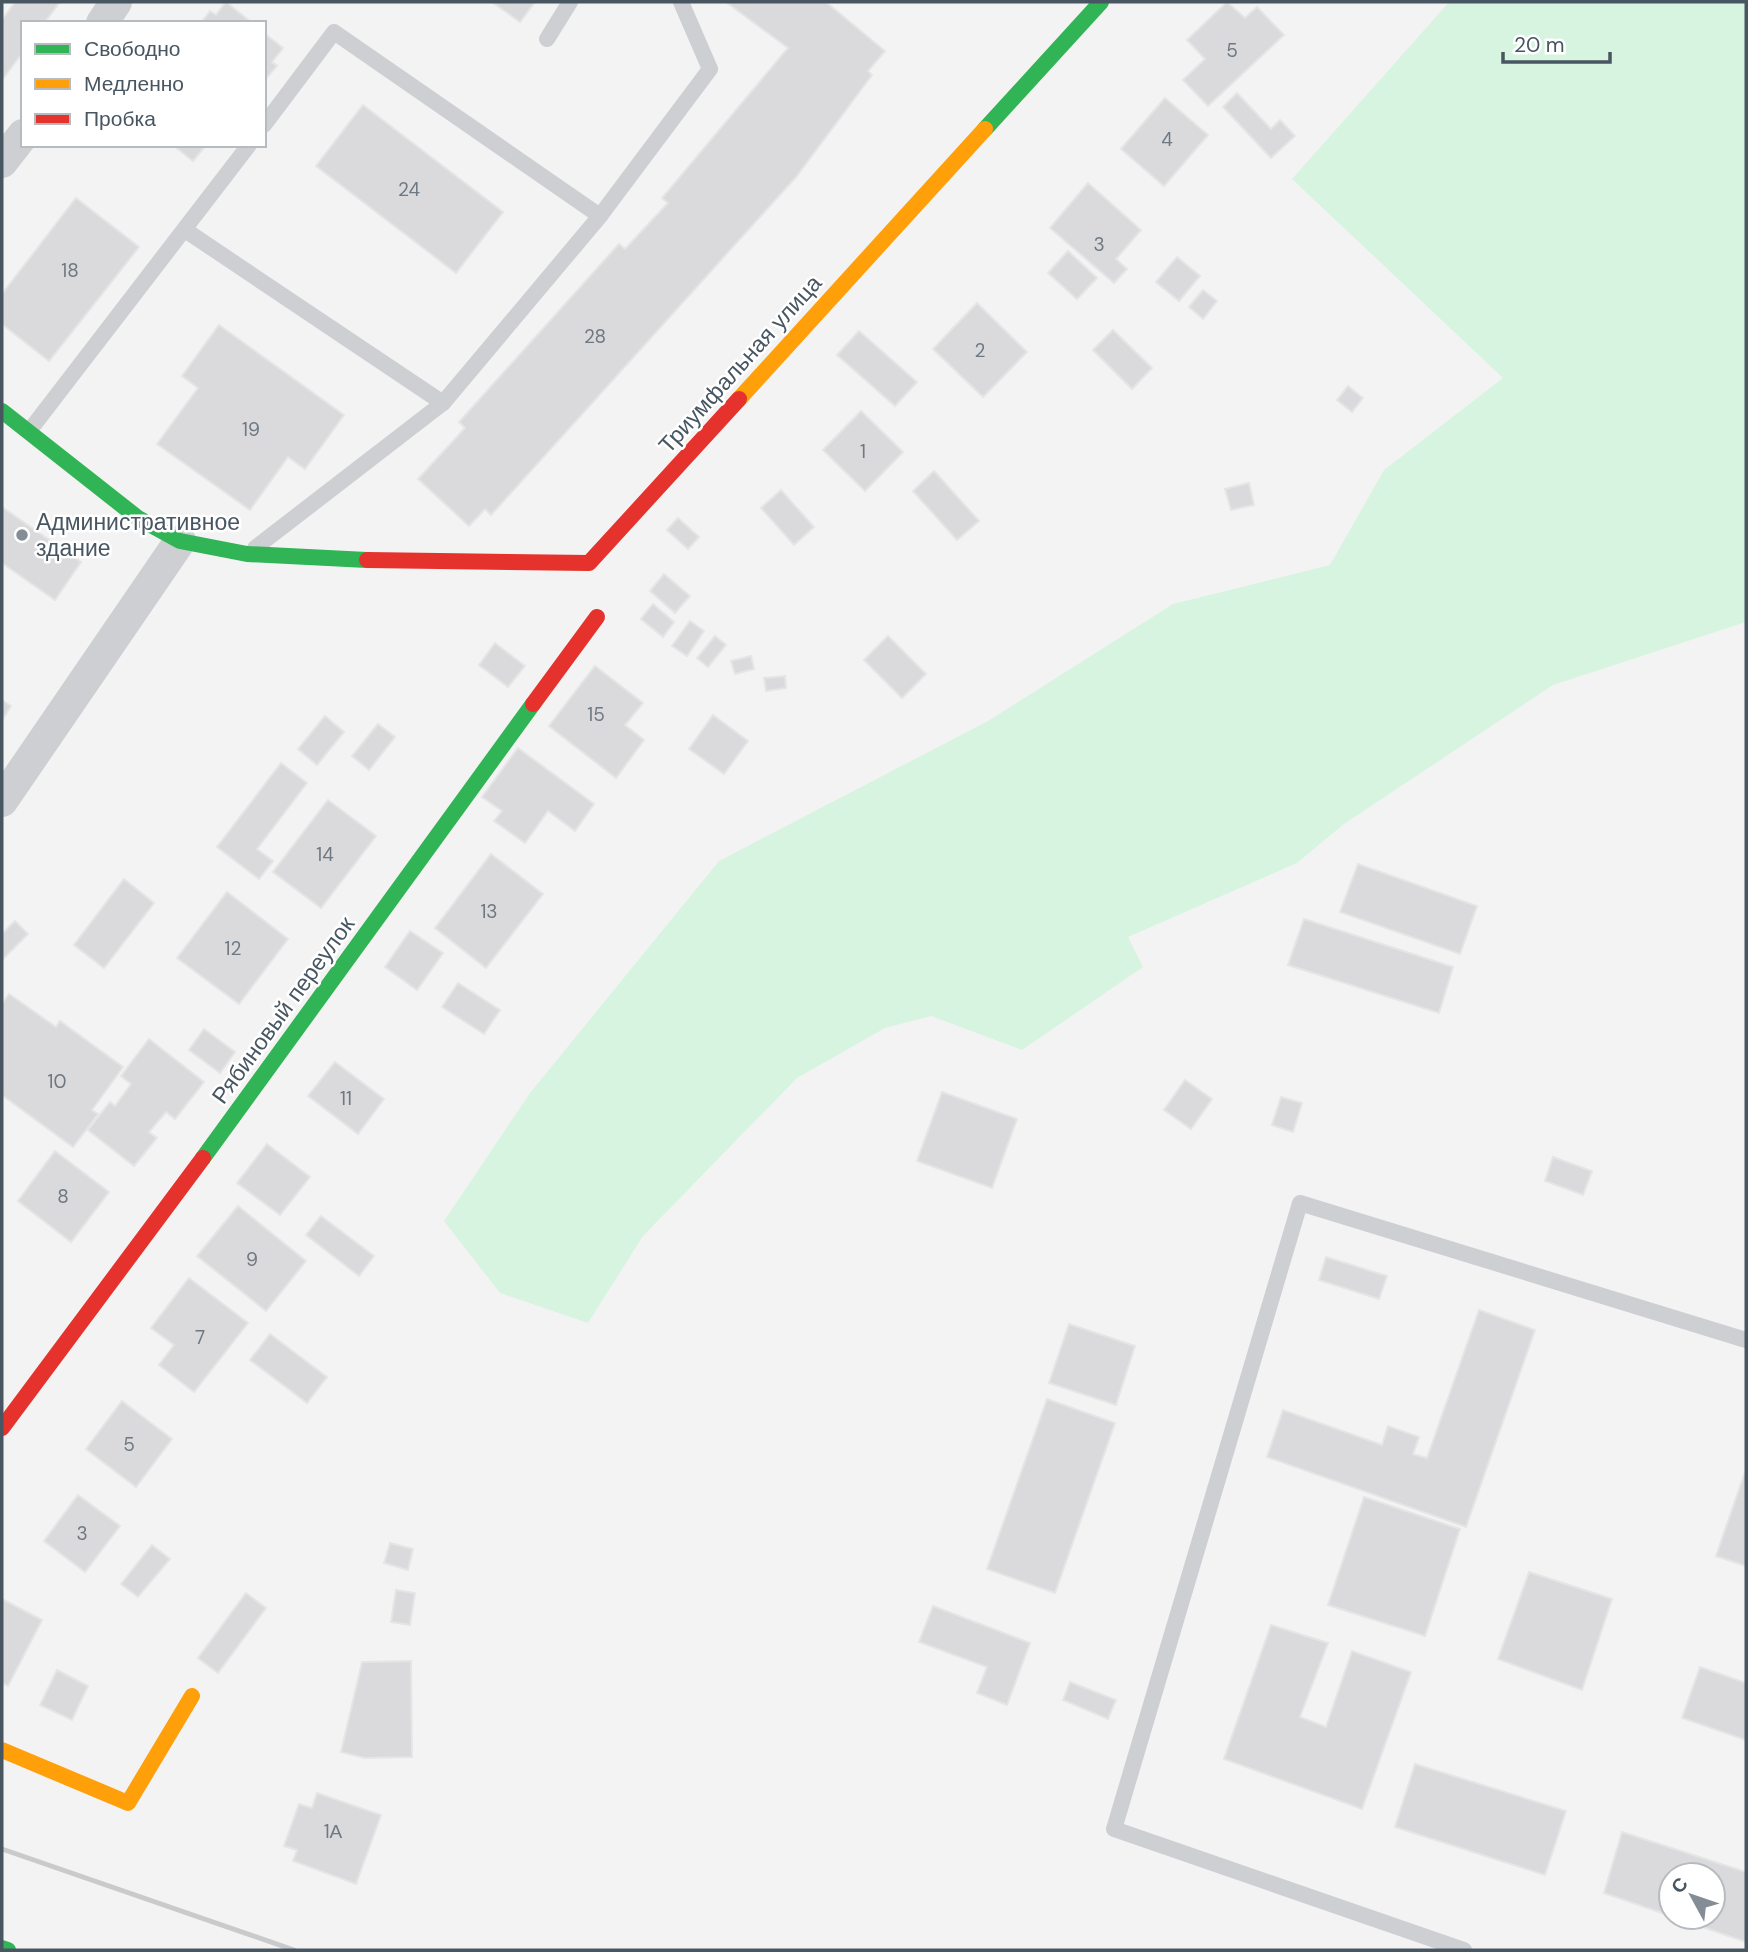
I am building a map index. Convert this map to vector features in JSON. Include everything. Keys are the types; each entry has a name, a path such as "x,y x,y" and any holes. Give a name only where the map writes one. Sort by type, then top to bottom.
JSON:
{"street":[{"path":"103,21 116,2"},
{"name":"Триумфальная улица","path":"2,411 30,430 138,518 180,541 247,554 326,560 589,563 1101,2"},
{"path":"2,162 21,138"},
{"path":"2,801 180,541"},
{"name":"Рябиновый переулок","path":"2,1428 203,1159 597,617"},
{"path":"2,1750 128,1802 192,1696"},
{"path":"2,1948 8,1950"}],"lane":[{"path":"547,39 570,2"},
{"path":"247,554 443,403 600,216 710,69 681,2"},
{"path":"266,122 334,32 600,216"},
{"path":"30,430 247,147"},
{"path":"185,230 443,403"},
{"path":"1464,1950 1114,1829 1300,1203 1746,1340"}],"green space":[{"path":"1449,2 1746,2 1746,622 1553,685 1344,824 1297,863 1128,937 1143,967 1022,1050 931,1016 885,1028 797,1078 643,1236 588,1323 500,1293 444,1221 530,1093 719,861 988,721 1173,604 1330,565 1384,470 1503,378 1292,179"}],"building":[{"path":"15,2 60,2 46,21 21,21 21,55 2,80 2,20"},
{"path":"226,2 250,21 202,21 210,11 216,15"},
{"path":"492,2 535,2 520,22"},
{"path":"726,2 826,2 885,51 868,71 872,75 796,177 491,515 485,509 469,526 418,479 465,428 459,422 619,244 625,249 668,203 662,198 788,48"},
{"path":"1227,2 1245,18 1257,7 1284,35 1208,106 1183,80 1205,59 1187,40"},
{"path":"266,35 283,48 272,62 277,66 266,79"},
{"path":"1237,93 1271,129 1280,120 1295,136 1271,158 1223,107"},
{"path":"1165,98 1208,135 1164,186 1121,149"},
{"path":"363,105 503,212 456,273 316,166"},
{"path":"176,147 204,147 193,161"},
{"path":"1088,183 1141,230 1116,259 1127,269 1114,283 1050,228"},
{"path":"76,198 139,247 49,361 2,324 2,294"},
{"path":"1068,251 1097,278 1077,299 1048,273"},
{"path":"1177,257 1200,276 1179,301 1156,282"},
{"path":"1203,290 1217,301 1203,319 1189,307"},
{"path":"977,303 1027,352 983,397 933,349"},
{"path":"219,325 344,415 305,469 288,457 250,510 157,444 198,388 182,376"},
{"path":"1113,330 1152,368 1132,389 1093,350"},
{"path":"859,331 917,382 895,406 837,355"},
{"path":"1348,386 1363,398 1352,412 1337,400"},
{"path":"861,411 903,452 865,491 823,450"},
{"path":"934,471 979,521 957,540 913,491"},
{"path":"1249,483 1254,505 1231,510 1225,489"},
{"path":"781,490 814,527 794,545 761,508"},
{"name":"Административное здание","path":"2,507 81,562 55,600 2,563"},
{"path":"678,518 699,537 688,549 667,530"},
{"path":"664,574 690,596 675,613 650,591"},
{"path":"653,604 674,622 663,637 641,619"},
{"path":"690,621 704,631 687,656 672,646"},
{"path":"715,636 726,645 708,667 697,658"},
{"path":"888,636 926,674 902,698 864,660"},
{"path":"495,643 525,666 508,687 479,665"},
{"path":"751,656 754,669 735,674 731,661"},
{"path":"595,666 643,703 625,725 644,740 616,778 549,726"},
{"path":"785,676 786,688 766,691 764,678"},
{"path":"2,700 11,706 2,720"},
{"path":"713,715 748,741 724,774 689,749"},
{"path":"325,716 344,732 317,765 298,749"},
{"path":"378,724 395,737 369,770 352,756"},
{"path":"518,748 594,804 575,831 548,811 525,843 494,821 502,811 482,797"},
{"path":"281,763 307,783 257,849 273,861 259,879 217,847"},
{"path":"328,800 376,836 321,908 273,872"},
{"path":"491,854 543,894 486,968 435,928"},
{"path":"1358,864 1477,906 1460,954 1340,912"},
{"path":"124,879 154,903 104,968 74,945"},
{"path":"227,892 288,939 239,1004 177,958"},
{"path":"1304,919 1453,967 1439,1013 1288,965"},
{"path":"15,921 28,934 2,960 2,934"},
{"path":"410,931 443,953 417,990 385,967"},
{"path":"458,983 500,1010 484,1034 442,1007"},
{"path":"9,994 56,1027 60,1021 123,1067 92,1110 98,1114 73,1147 2,1095 2,1004"},
{"path":"204,1029 235,1052 220,1073 189,1050"},
{"path":"149,1039 204,1082 175,1119 166,1112 149,1132 157,1138 134,1166 88,1130 110,1102 115,1106 131,1084 121,1076"},
{"path":"335,1062 384,1099 358,1134 308,1096"},
{"path":"1185,1080 1212,1099 1191,1129 1164,1110"},
{"path":"942,1092 1017,1119 992,1188 917,1161"},
{"path":"1281,1097 1302,1103 1293,1132 1272,1125"},
{"path":"267,1144 310,1177 280,1215 237,1183"},
{"path":"55,1151 109,1192 71,1242 18,1201"},
{"path":"1553,1157 1592,1171 1583,1195 1545,1181"},
{"path":"238,1206 306,1261 266,1311 197,1256"},
{"path":"321,1216 374,1256 359,1276 306,1235"},
{"path":"1326,1257 1387,1276 1379,1299 1319,1280"},
{"path":"189,1278 248,1323 194,1392 159,1365 174,1345 151,1328"},
{"path":"1479,1310 1535,1330 1466,1527 1267,1457 1283,1410 1382,1445 1388,1426 1419,1437 1413,1454 1427,1458"},
{"path":"1069,1324 1135,1346 1116,1405 1049,1383"},
{"path":"270,1334 327,1377 307,1403 250,1360"},
{"path":"1047,1399 1115,1423 1055,1593 987,1569"},
{"path":"122,1401 172,1439 136,1487 86,1449"},
{"path":"1746,1472 1746,1566 1716,1556"},
{"path":"78,1495 120,1526 85,1572 44,1541"},
{"path":"1364,1497 1460,1529 1425,1636 1328,1605"},
{"path":"390,1543 413,1549 408,1570 384,1563"},
{"path":"152,1545 170,1559 138,1597 121,1584"},
{"path":"1529,1572 1612,1599 1582,1690 1498,1659"},
{"path":"396,1590 415,1593 410,1625 391,1622"},
{"path":"246,1593 266,1608 218,1673 198,1658"},
{"path":"2,1599 42,1620 8,1686 2,1683"},
{"path":"933,1606 1030,1643 1007,1705 977,1693 987,1667 919,1642"},
{"path":"1271,1625 1328,1643 1300,1717 1326,1727 1352,1651 1411,1672 1362,1809 1224,1759"},
{"path":"411,1661 412,1757 365,1758 341,1752 362,1662"},
{"path":"1700,1667 1746,1683 1746,1740 1682,1718"},
{"path":"57,1670 88,1686 72,1720 40,1705"},
{"path":"1070,1682 1116,1700 1108,1719 1063,1700"},
{"path":"1415,1764 1566,1811 1545,1875 1395,1827"},
{"path":"317,1793 381,1815 356,1884 293,1861 297,1850 284,1846 299,1804 312,1808"},
{"path":"1622,1832 1712,1861 1657,1861 1657,1911 1604,1893"},
{"path":"1727,1866 1746,1872 1746,1942 1714,1931 1727,1931"}],"railway":[{"path":"2,1849 294,1950"}],"traffic: fast":[{"path":"985,129 1101,2"},
{"path":"2,411 138,518 180,541 247,554 367,560"},
{"path":"203,1158 533,704"},
{"path":"2,1948 8,1950"}],"traffic: slow":[{"path":"739,399 985,129"},
{"path":"2,1750 128,1803 192,1696"}],"traffic: jam":[{"path":"367,560 589,563 739,399"},
{"path":"533,704 597,617"},
{"path":"2,1428 203,1158"}],"place":[{"name":"Административное здание","path":"22,535"}]}
